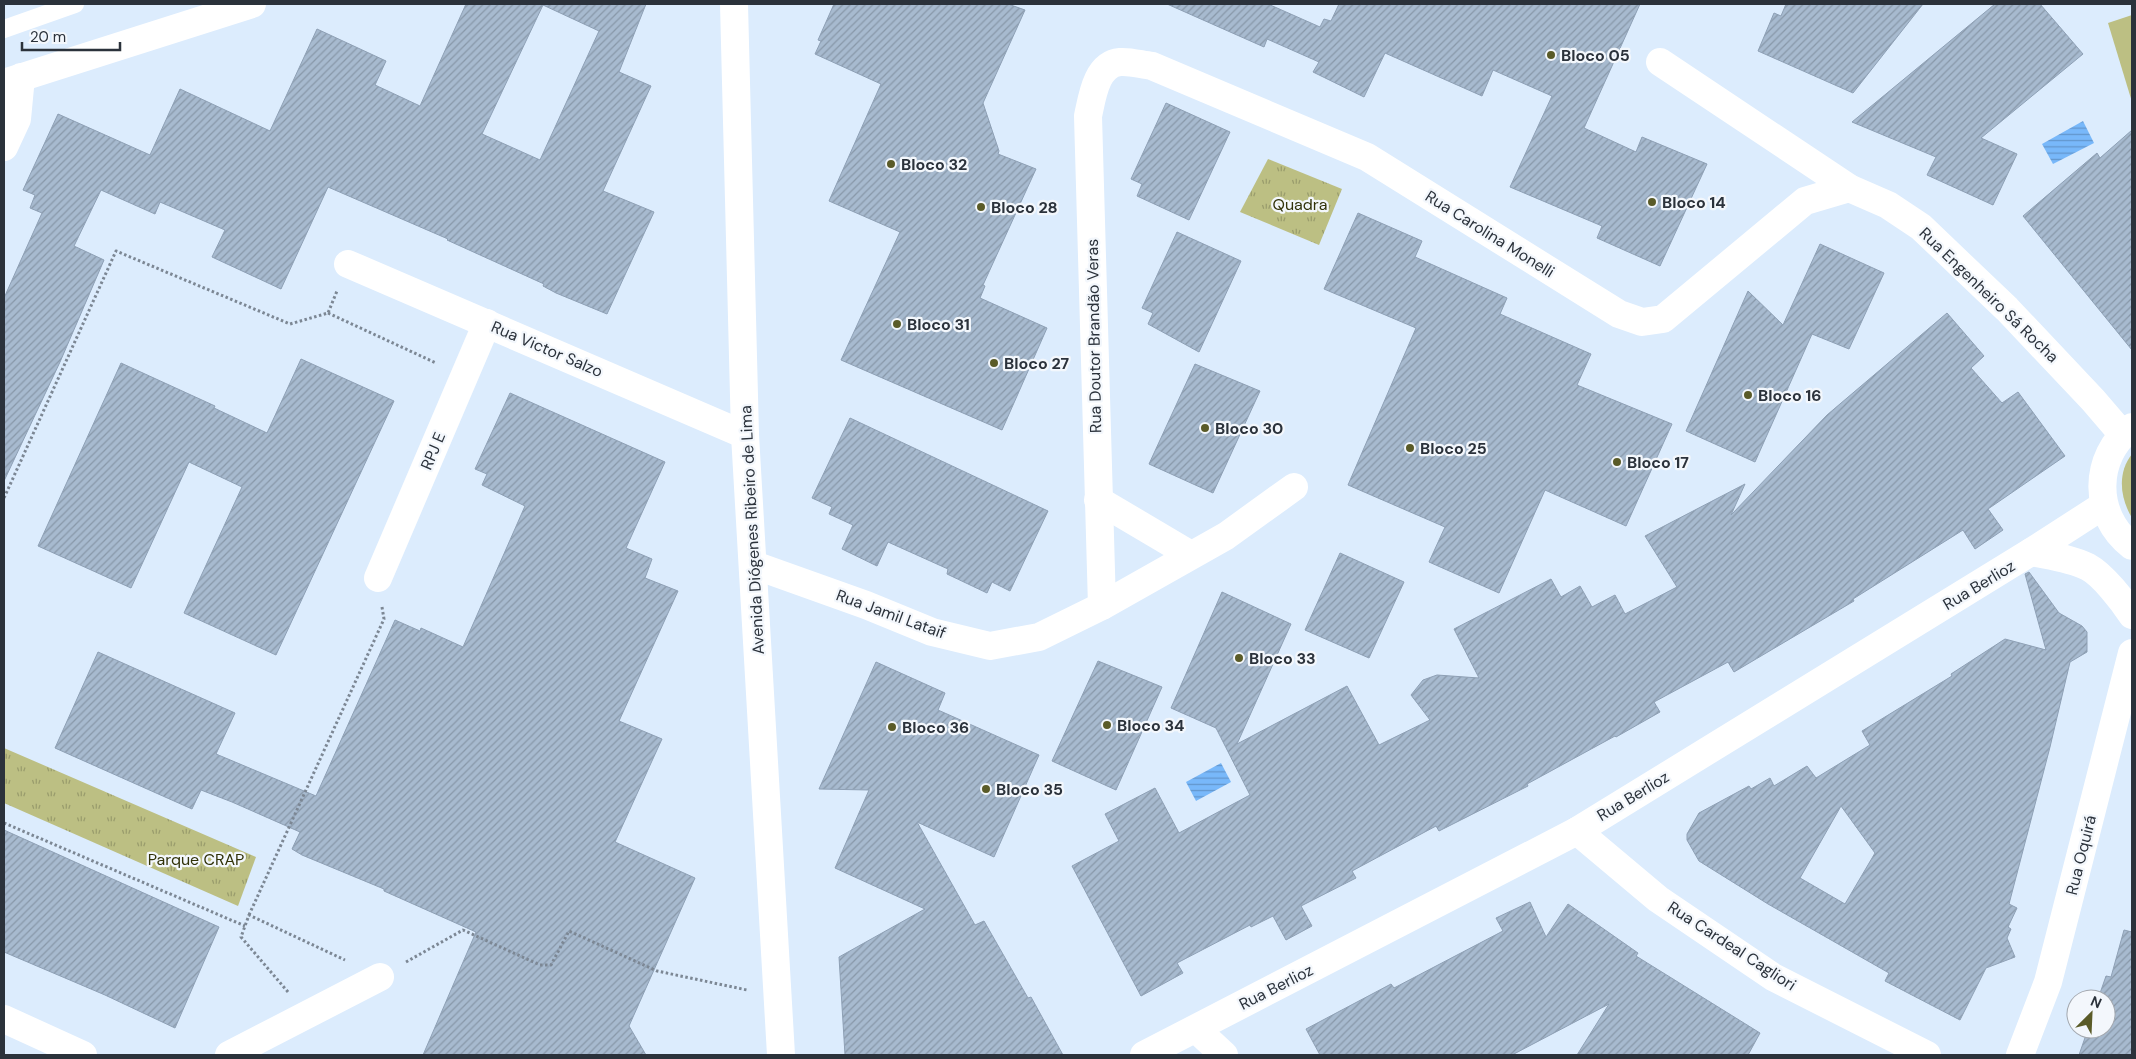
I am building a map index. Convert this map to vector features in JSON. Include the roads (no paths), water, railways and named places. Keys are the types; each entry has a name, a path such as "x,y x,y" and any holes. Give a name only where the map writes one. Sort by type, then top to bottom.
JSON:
{"street":[{"path":"4,147 17,119 13,80 252,4"},
{"name":"Avenida Diógenes Ribeiro de Lima","path":"734,4 745,434 781,1055"},
{"name":"Rua Carolina Monelli","path":"1105,69 1119,62 1152,66 1367,157 1619,314 1642,322 1663,320 1805,200 1849,188"},
{"name":"Rua Engenheiro Sá Rocha","path":"1660,62 1849,188 1888,206 1921,227 2007,308 2093,400 2128,431"},
{"name":"Rua Doutor Brandão Veras","path":"1102,606 1088,116 1093,89 1105,69"},
{"name":"Rua Victor Salzo","path":"348,264 745,434"},
{"name":"RPJ E","path":"378,578 487,323"},
{"path":"2128,431 2109,454 2102,481 2104,505 2112,523 2120,535 2132,546"},
{"name":"Rua Jamil Lataif","path":"754,565 866,605 932,632 990,646 1039,637 1102,606 1226,536 1294,487"},
{"path":"1098,500 1191,556"},
{"name":"Rua Berlioz","path":"1144,1055 1577,830 2031,552 2104,505"},
{"path":"2031,552 2068,560 2089,568 2119,596 2132,615"},
{"name":"Rua Oquirá","path":"2020,1055 2048,982 2132,653"},
{"name":"Rua Cardeal Cagliori","path":"1577,830 1658,899 1773,977 1927,1055"},
{"path":"229,1055 380,977"},
{"path":"4,1019 83,1055"},
{"path":"1196,1029 1224,1055"}],"lane":[{"path":"4,29 75,4"}],"water":[{"path":"2083,121 2094,143 2053,164 2042,144"},
{"path":"1221,763 1231,782 1196,801 1186,782"}],"place":[{"name":"Bloco 05","path":"1551,55"},
{"name":"Bloco 32","path":"891,164"},
{"name":"Bloco 14","path":"1652,202"},
{"name":"Bloco 28","path":"981,207"},
{"name":"Bloco 31","path":"897,324"},
{"name":"Bloco 27","path":"994,363"},
{"name":"Bloco 16","path":"1748,395"},
{"name":"Bloco 30","path":"1205,428"},
{"name":"Bloco 25","path":"1410,448"},
{"name":"Bloco 17","path":"1617,462"},
{"name":"Bloco 33","path":"1239,658"},
{"name":"Bloco 34","path":"1107,725"},
{"name":"Bloco 36","path":"892,727"},
{"name":"Bloco 35","path":"986,789"}],"park label":[{"name":"Quadra","path":"1300,204"},
{"name":"Parque CRAP","path":"196,859"}]}
